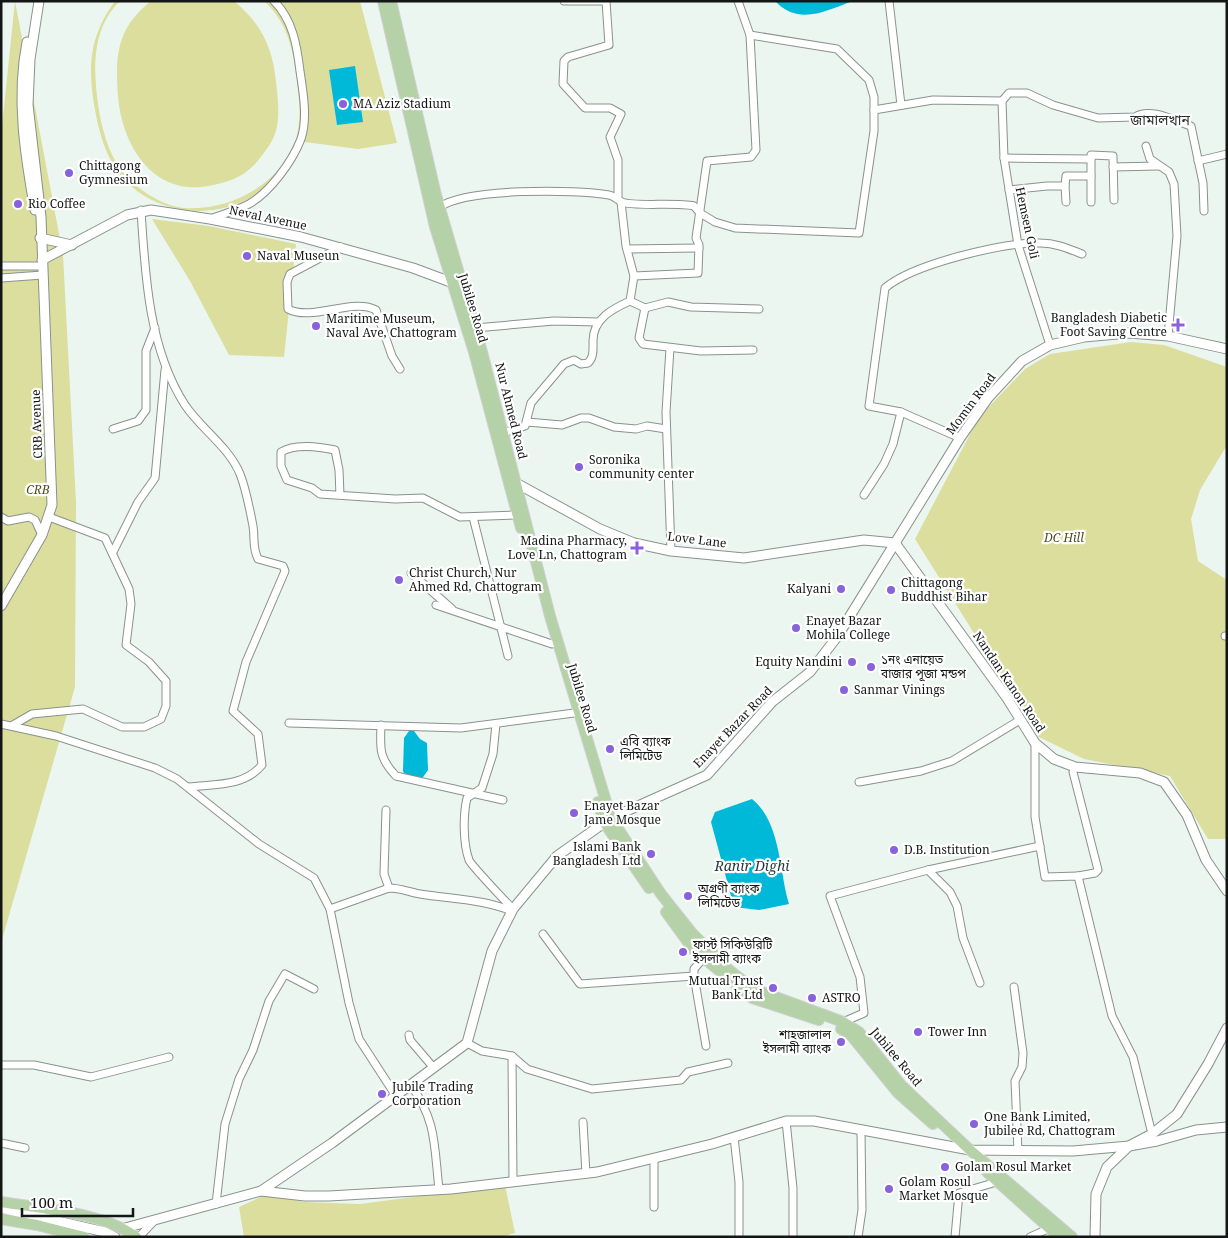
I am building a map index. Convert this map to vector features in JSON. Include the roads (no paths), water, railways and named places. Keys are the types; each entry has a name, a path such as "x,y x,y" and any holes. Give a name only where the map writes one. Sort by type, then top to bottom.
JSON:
{"main road":[{"name":"CRB Avenue","path":"1,606 42,534 49,517 52,497 40,234 25,105 24,56 35,1"},
{"name":"CRB Avenue","path":"25,105 39,1"},
{"name":"Jubilee Road","path":"383,1 435,227 458,285 513,485 517,515 552,644 610,822 660,894 707,954 754,990 843,1022 858,1032 901,1085 965,1149 1054,1226 1072,1237"},
{"name":"Nur Ahmed Road","path":"391,1 458,285 475,328 503,433 513,485 610,822"},
{"name":"Neval Avenue","path":"41,267 72,245 127,215 141,210 151,210 210,219 342,247 413,268 458,285"},
{"path":"40,234 72,245"},
{"name":"Momin Road","path":"895,542 960,438 1005,378 1022,361 1050,346 1084,337 1129,333 1168,336 1227,349"},
{"name":"Love Lane","path":"513,485 600,529 634,543 671,550 744,558 864,540 895,542"},
{"name":"Nandan Kanon Road","path":"895,542 963,636 1035,743 1054,759 1075,767 1140,774 1164,782 1188,815 1206,860 1227,891"},
{"name":"Enayet Bazar Road","path":"467,1043 492,951 512,910 557,856 610,822 706,775 772,702 810,672 837,637 895,542"},
{"path":"707,954 752,998 830,1024 850,1034 898,1093 965,1149"},
{"path":"1095,1237 1096,1194 1101,1178 1114,1158 1129,1146 1152,1134 1177,1114 1208,1064 1227,1028"},
{"path":"125,1228 261,1191 396,1096 467,1043"},
{"path":"261,1191 305,1196 329,1196 439,1189 586,1174 654,1159 786,1121 814,1121 965,1149 1074,1151 1129,1146 1157,1141 1196,1130 1227,1127"},
{"path":"1,1202 88,1217 125,1228 138,1237"},
{"path":"1,1208 105,1232 115,1237"},
{"path":"1,1219 37,1225 84,1237"},
{"path":"1054,1226 1059,1237"}],"street":[{"path":"210,219 249,204 276,183 301,139 304,98 297,40 280,7 274,1"},
{"path":"564,1 606,1 609,45 568,57 564,61 563,84 585,108 610,108 621,114 610,137 618,160 620,200 627,249 634,276 630,301"},
{"path":"634,276 697,274 699,248 696,238 707,161 751,157 756,150 750,35 738,1"},
{"path":"889,1 901,105"},
{"path":"440,207 447,202 464,198 534,192 598,194 620,200 686,204 697,207 700,213 715,222 735,228 860,232 866,179 872,153 874,110 869,80 837,49 750,35"},
{"path":"874,110 933,100 1002,101 1009,93 1027,93 1053,105 1098,118 1135,117 1155,113 1191,126 1203,183 1204,211"},
{"name":"Hemsen Goli","path":"1002,101 1004,158 1018,245 1050,346"},
{"path":"1146,146 1150,159 1169,172 1173,179 1177,236 1168,336"},
{"path":"1198,161 1227,154"},
{"path":"1004,158 1090,159 1091,156 1113,156 1114,200"},
{"path":"1090,159 1090,202"},
{"path":"1113,167 1158,166"},
{"path":"1066,202 1066,176 1091,176"},
{"path":"1009,190 1065,186"},
{"path":"141,210 144,262 156,328 171,383 190,413 223,449 239,473 253,527 253,548 258,559 283,566 285,570 246,662 233,711 258,734 262,765 252,774 237,782 188,787"},
{"path":"960,438 901,412 871,407 869,404 884,288 900,276 918,268 988,250 1042,243 1082,254"},
{"path":"342,247 290,274 287,282 288,309 294,311 333,311 350,306 371,306 376,310 392,356 400,369"},
{"path":"627,249 699,248"},
{"path":"1,266 41,267"},
{"path":"1,278 41,267"},
{"path":"630,301 645,308 668,302 691,307 759,309"},
{"path":"503,433 521,428 527,422 531,403 564,364 574,360 585,364 590,360 593,332 599,322 605,315 630,301"},
{"path":"645,308 640,322 640,342 670,348 701,351 753,350"},
{"path":"475,328 554,321 599,322"},
{"path":"113,429 138,421 146,410 146,350 156,328"},
{"path":"670,348 666,429 671,550"},
{"path":"113,552 138,502 155,478 166,367"},
{"path":"864,495 884,464 893,444 901,412"},
{"path":"527,422 562,425 581,418 589,418 614,427 636,430 647,426 666,429"},
{"path":"340,495 339,470 335,450 320,447 289,448 282,452 282,466 287,480 312,488 320,494 340,495 423,498 460,517 517,515"},
{"path":"1,518 8,521 29,516 34,520 42,534"},
{"path":"13,725 32,714 83,709 122,727 144,727 161,719 164,713 167,693 166,681 158,670 126,646 130,596 113,552 105,538 49,517"},
{"path":"472,517 508,656"},
{"path":"411,573 456,612"},
{"path":"436,605 552,644"},
{"path":"290,723 461,728 574,713"},
{"path":"860,782 921,770 952,761 1020,720"},
{"path":"1,724 13,725 132,759 177,779 259,844 314,878 330,909 349,1003 359,1039 396,1096"},
{"path":"496,724 493,754 482,788 467,798 464,808 469,861 512,910"},
{"path":"381,725 380,750 385,764 396,776 503,800"},
{"path":"1035,743 1035,817 1045,877 1095,874 1098,870 1073,772 1075,767"},
{"path":"386,810 384,874 389,888"},
{"path":"843,1022 864,1013 860,977 830,896 928,870 1040,846"},
{"path":"928,870 950,892 954,899 963,938 980,983"},
{"path":"1078,876 1112,1016 1133,1057 1152,1134"},
{"path":"330,909 389,888 490,902 512,910"},
{"path":"543,934 580,984 694,976"},
{"path":"706,1046 694,968 707,954"},
{"path":"216,1204 225,1124 239,1079 254,1050 269,1001 286,974 314,989"},
{"path":"1014,987 1023,1053 1022,1067 1015,1081 1018,1150"},
{"path":"408,1035 410,1040 433,1067"},
{"path":"467,1043 482,1051 512,1056 527,1068 592,1089 680,1080 688,1072 728,1063"},
{"path":"1,1065 34,1065 91,1077 169,1056"},
{"path":"512,1056 513,1182"},
{"path":"410,1085 424,1104 431,1121 439,1189"},
{"path":"786,1121 793,1188 793,1237"},
{"path":"583,1122 586,1174"},
{"path":"858,1237 862,1210 861,1131"},
{"path":"734,1137 740,1182 739,1237"},
{"path":"1,1143 25,1148"},
{"path":"654,1159 654,1207"},
{"path":"955,1237 959,1193 1002,1180"},
{"path":"138,1237 156,1219"},
{"path":"1030,1237 1054,1226"}],"water":[{"path":"775,1 853,1 822,12 803,15 784,9"},
{"path":"355,66 363,122 337,125 329,70"},
{"path":"409,731 414,731 420,739 427,743 428,770 421,780 403,771 404,738"},
{"name":"Ranir Dighi","path":"752,799 769,820 774,834 789,904 759,910 734,907 711,822 715,812"}],"place":[{"name":"MA Aziz Stadium","path":"343,104"},
{"name":"Chittagong Gymnesium","path":"69,173"},
{"name":"Rio Coffee","path":"18,204"},
{"name":"Naval Museun","path":"247,256"},
{"name":"Bangladesh Diabetic Foot Saving Centre","path":"1178,325"},
{"name":"Maritime Museum, Naval Ave, Chattogram","path":"316,326"},
{"name":"Soronika community center","path":"579,467"},
{"name":"Madina Pharmacy, Love Ln, Chattogram","path":"637,548"},
{"name":"Christ Church, Nur Ahmed Rd, Chattogram","path":"399,580"},
{"name":"Kalyani","path":"841,589"},
{"name":"Chittagong Buddhist Bihar","path":"891,590"},
{"name":"Enayet Bazar Mohila College","path":"796,628"},
{"name":"Equity Nandini","path":"852,662"},
{"name":"১নং এনায়েত বাজার পূজা মন্ডপ","path":"871,667"},
{"name":"Sanmar Vinings","path":"844,690"},
{"name":"এবি ব্যাংক লিমিটেড","path":"610,749"},
{"name":"Enayet Bazar Jame Mosque","path":"574,813"},
{"name":"D.B. Institution","path":"894,850"},
{"name":"Islami Bank Bangladesh Ltd","path":"651,854"},
{"name":"অগ্রণী ব্যাংক লিমিটেড","path":"688,896"},
{"name":"ফার্স্ট সিকিউরিটি ইসলামী ব্যাংক","path":"683,952"},
{"name":"Mutual Trust Bank Ltd","path":"773,988"},
{"name":"ASTRO","path":"812,998"},
{"name":"Tower Inn","path":"918,1032"},
{"name":"শাহজালাল ইসলামী ব্যাংক","path":"841,1042"},
{"name":"Jubile Trading Corporation","path":"382,1094"},
{"name":"One Bank Limited, Jubilee Rd, Chattogram","path":"974,1124"},
{"name":"Golam Rosul Market","path":"945,1167"},
{"name":"Golam Rosul Market Mosque","path":"889,1189"}],"district":[{"name":"জামালখান","path":"1160,120"}],"park label":[{"name":"CRB","path":"38,490"},
{"name":"DC Hill","path":"1064,538"}]}
